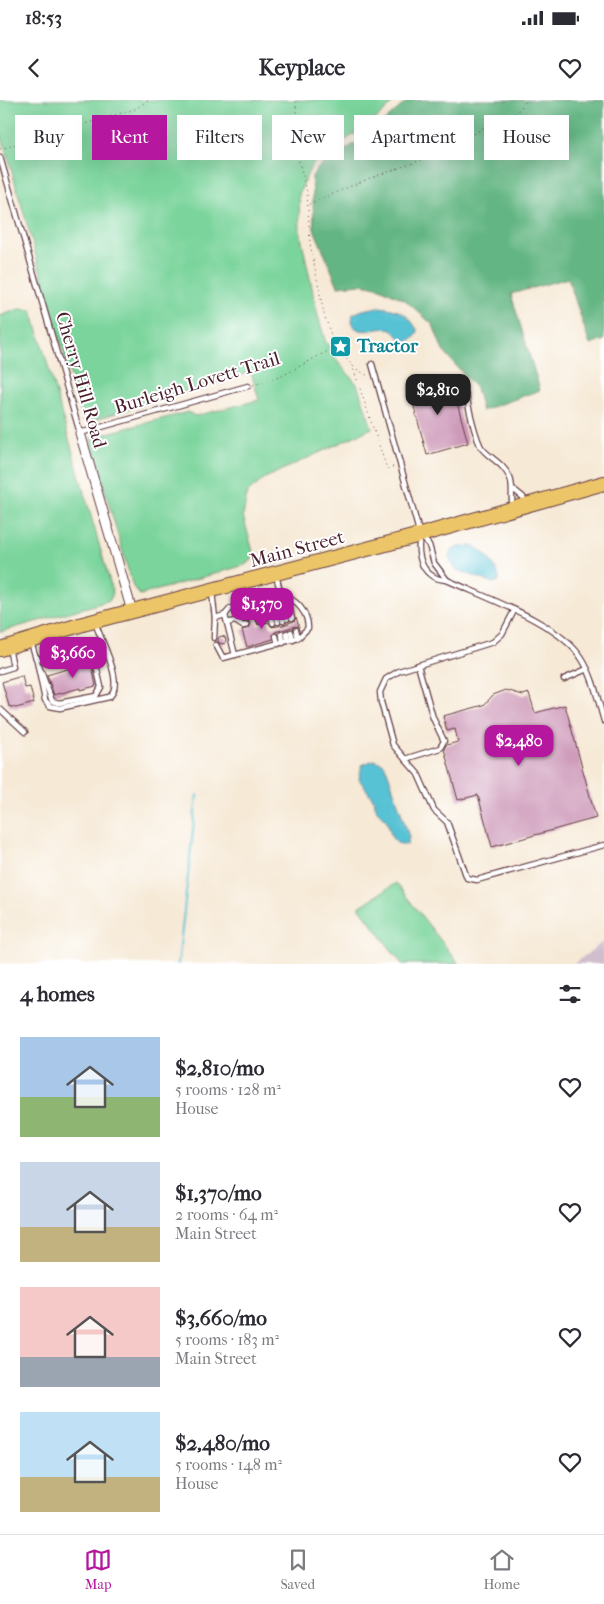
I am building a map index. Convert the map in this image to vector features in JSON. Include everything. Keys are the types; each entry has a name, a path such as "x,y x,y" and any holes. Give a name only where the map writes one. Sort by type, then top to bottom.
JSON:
{"highway":[{"name":"Main Street","path":"5,647 95,621 420,535 604,483"}],"street":[{"name":"Cherry Hill Road","path":"80,433 132,612"}],"lane":[{"name":"Cherry Hill Road","path":"0,157 80,433"},
{"path":"372,364 420,535 418,548 422,564 434,576 447,580 538,622 563,638 578,654 587,669 604,721"},
{"name":"Burleigh Lovett Trail","path":"80,433 248,386"},
{"path":"464,388 481,446 506,470 513,488 523,497 520,506 511,500 513,488"},
{"path":"420,535 429,545 434,563 447,580"},
{"path":"260,621 276,610 281,595 276,574"},
{"path":"211,591 216,632 214,638"},
{"path":"215,618 225,615 230,609 281,595 298,603 308,622 308,628 288,641 223,658 219,644"},
{"path":"276,610 283,621"},
{"path":"276,610 283,621"},
{"path":"258,614 276,610 290,610 283,621"},
{"path":"514,611 502,634 493,642 389,675 380,692 393,745 418,774 429,803 447,822 467,878 477,880 604,845"},
{"path":"225,615 235,655"},
{"path":"227,623 246,618"},
{"path":"36,657 46,700 50,706 60,708 109,697 114,691 115,680 108,653 100,641 95,621"},
{"path":"235,621 243,626 247,625"},
{"path":"216,632 220,636"},
{"path":"286,633 288,641"},
{"path":"286,633 288,641"},
{"path":"286,633 288,641"},
{"path":"30,639 50,699 59,703 90,697 99,693 101,684 94,656 100,641"},
{"path":"36,657 46,662 93,650 97,646"},
{"path":"0,671 13,667 5,647"},
{"path":"405,759 440,748 444,741 434,718 418,665"},
{"path":"564,679 587,669"},
{"path":"0,708 25,732"}],"path":[{"path":"0,149 135,109 148,100"},
{"path":"296,100 296,154 308,205 308,225 312,256 324,314 335,347 352,365 366,376 376,378"},
{"path":"308,205 370,178 436,155 461,143 484,127 516,113 527,100"},
{"name":"Burleigh Lovett Trail","path":"248,386 282,376 335,347"},
{"path":"352,365 387,469 396,466"}],"shaded area":[{"path":"604,941 604,964 574,964"}],"green space":[{"path":"0,100 396,100 380,115 354,115 354,134 344,141 344,115 272,115 272,160 318,160 311,166 299,194 300,232 325,340 337,361 357,384 372,428 265,478 247,493 243,516 254,555 252,560 245,565 140,595 133,587 91,443 92,437 188,412 195,416 259,400 251,372 87,422 83,420 0,130"},
{"path":"408,100 604,100 604,340 590,345 568,278 511,294 540,390 482,411 476,388 443,351 433,325 405,300 380,288 363,284 338,286 314,229 312,176 319,167 330,160 344,160 344,151 354,144 354,160 474,160 474,115 391,115"},
{"path":"19,309 32,310 113,593 110,600 0,632 0,316"},
{"path":"396,883 459,964 402,964 359,907"}],"water":[{"path":"379,307 403,313 418,331 415,337 405,343 390,329 364,331 352,324 353,314"},
{"path":"472,546 481,551 494,565 499,581 493,583 455,569 449,557 451,551 458,547"},
{"path":"374,760 384,764 388,773 409,837 407,845 397,843 392,838 387,821 377,811 374,800 359,779 362,765"}],"building":[{"path":"450,377 468,443 427,455 409,388"},
{"path":"256,607 257,610 254,615 258,625 268,622 272,627 284,625 294,621 296,617 299,627 296,626 275,632 273,639 247,647 242,630 249,628 251,624 248,621 250,617 245,614 244,610"},
{"path":"222,636 226,640 222,644 218,640"},
{"path":"91,662 96,686 54,695 47,675"},
{"path":"22,676 25,688 30,687 34,703 16,708 9,706 2,682"},
{"path":"506,690 523,695 529,693 535,713 565,705 596,818 492,847 478,795 458,800 444,749 446,745 458,742 455,729 447,731 443,716 484,705 493,695"}],"waterway":[{"path":"178,964 197,795"}],"place":[{"name":"Tractor","path":"341,346"}]}
